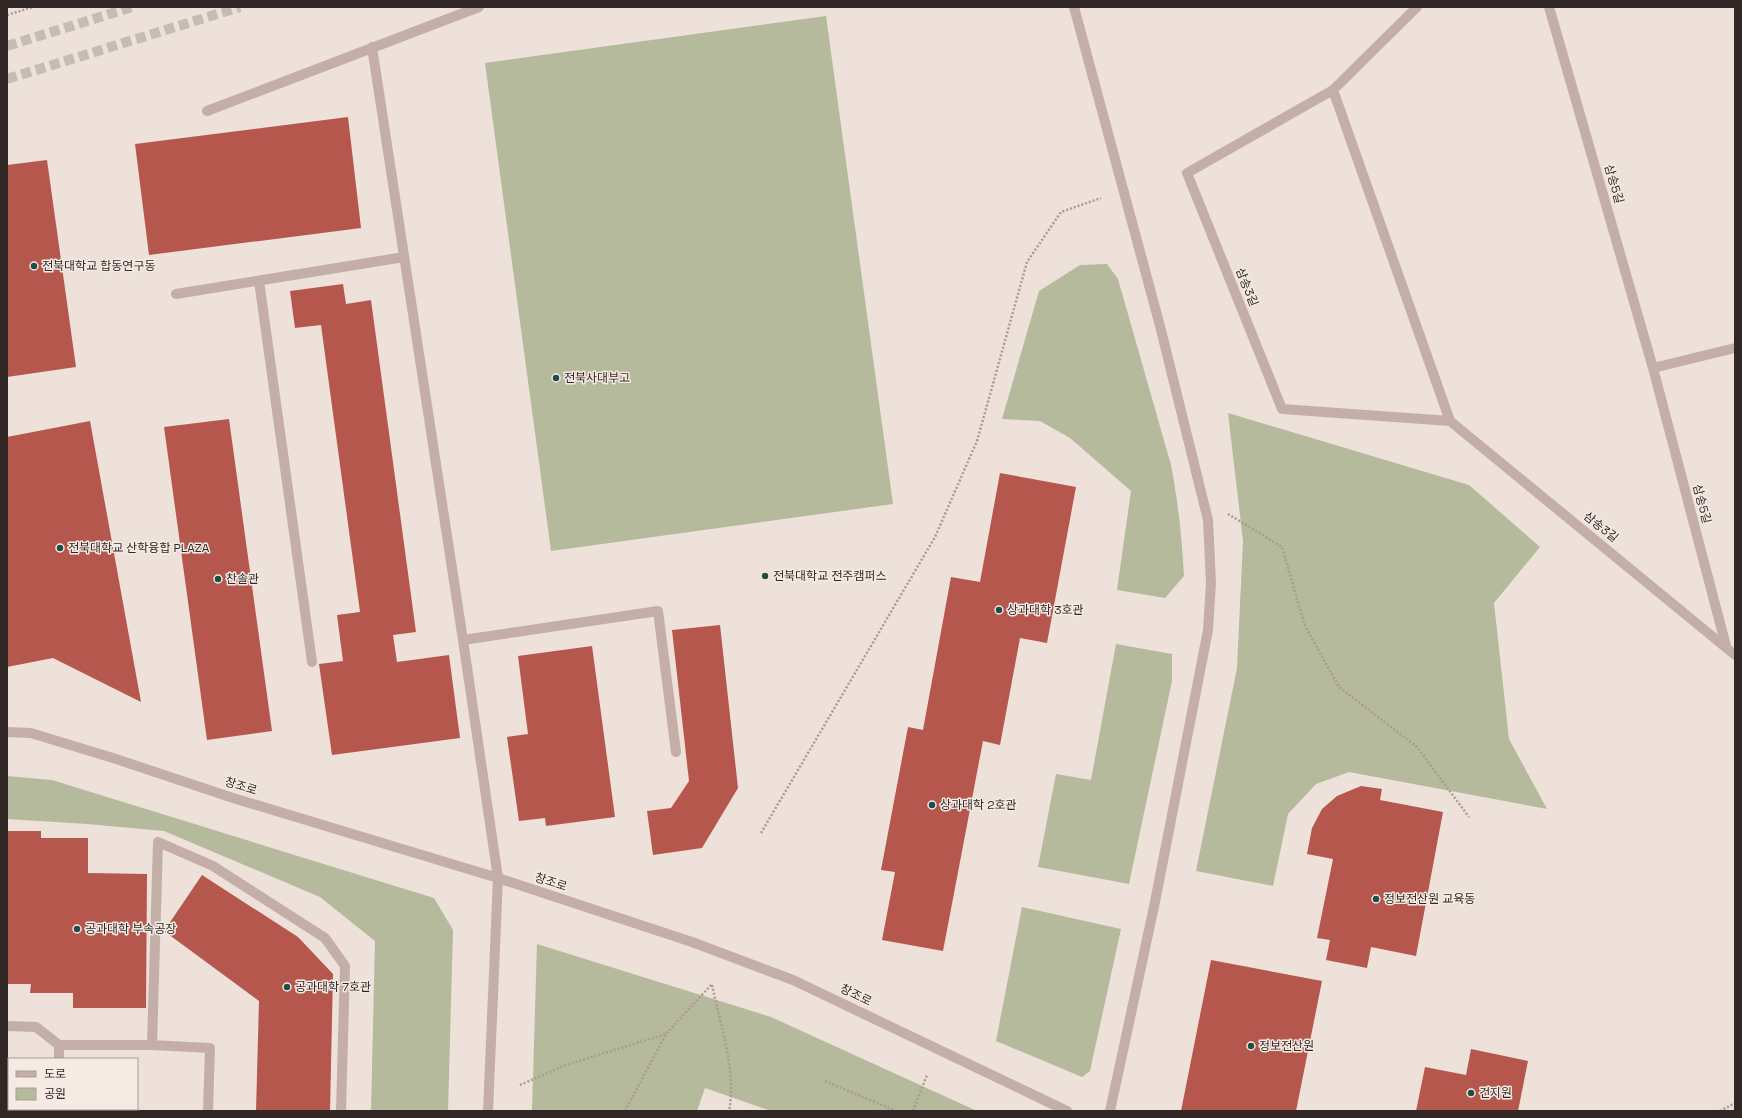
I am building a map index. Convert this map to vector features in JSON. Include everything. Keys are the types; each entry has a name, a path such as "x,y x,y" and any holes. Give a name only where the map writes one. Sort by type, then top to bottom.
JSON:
{"street":[{"path":"207,111 480,7"},
{"path":"1074,7 1160,326 1208,520 1211,583 1208,630 1156,895 1110,1111"},
{"name":"삼송3길","path":"1417,7 1333,90 1187,173 1282,409 1450,420 1726,646 1735,655"},
{"name":"삼송5길","path":"1549,7 1653,368 1726,646"},
{"path":"372,47 498,878 488,1111"},
{"path":"1333,90 1450,420"},
{"path":"176,294 404,257"},
{"path":"259,281 312,662"},
{"path":"1653,368 1735,348"},
{"path":"463,640 658,611 676,752"},
{"name":"창조로","path":"7,732 31,733 233,798 498,878 692,942 794,980 1067,1111"},
{"path":"152,1046 158,842 213,866 325,938 345,966 341,1111"},
{"path":"7,1026 36,1027 59,1046 152,1046 210,1048 208,1111"},
{"path":"58,1058 59,1046"}],"path":[{"path":"7,15 34,7"},
{"path":"760,833 935,537 977,441 1027,262 1061,212 1101,198"},
{"path":"1225,512 1282,547 1305,626 1339,687 1417,747 1469,817"},
{"path":"625,1111 666,1034 712,984 731,1073 732,1097 729,1111"},
{"path":"520,1085 563,1066 666,1034"},
{"path":"913,1111 927,1075"},
{"path":"825,1081 896,1111"},
{"path":"1720,1111 1735,1103"}],"green space":[{"path":"826,16 893,504 551,551 485,63"},
{"path":"1107,264 1118,279 1171,465 1179,520 1184,576 1165,598 1117,590 1131,491 1070,438 1040,421 1002,419 1039,291 1080,265"},
{"path":"1228,413 1469,485 1540,547 1494,603 1509,739 1547,809 1349,772 1316,784 1288,814 1273,886 1196,871 1237,668 1243,541"},
{"path":"1116,644 1172,654 1172,681 1129,884 1038,867 1056,774 1091,780"},
{"path":"7,776 52,780 434,898 453,930 448,1111 371,1111 375,941 320,897 164,831 7,819"},
{"path":"1022,907 1121,929 1090,1071 1082,1077 996,1041"},
{"path":"537,944 771,1017 977,1111 771,1111 705,1088 697,1111 532,1111"}],"building":[{"path":"348,117 361,228 149,255 135,144"},
{"name":"전북대학교 합동연구동","path":"47,160 76,367 7,377 7,165"},
{"path":"343,284 346,304 371,300 416,632 393,635 397,662 449,655 460,738 332,755 319,664 343,661 337,615 360,612 321,325 295,328 290,291"},
{"name":"찬솔관","path":"229,419 272,731 207,740 164,427"},
{"name":"전북대학교 산학융합 PLAZA","path":"90,421 141,702 53,658 7,667 7,437"},
{"path":"1000,473 1076,487 1047,643 1020,638 1000,745 983,741 943,951 882,940 895,872 881,870 908,727 923,730 951,577 980,582"},
{"path":"720,625 738,788 702,848 653,855 647,811 671,808 689,781 672,630"},
{"path":"592,646 615,817 546,826 545,818 519,821 507,737 528,734 518,656"},
{"name":"정보전산원 교육동","path":"1361,786 1382,789 1380,800 1443,812 1416,956 1371,947 1367,968 1326,960 1330,940 1317,938 1333,859 1307,854 1312,828 1322,809 1337,796"},
{"name":"공과대학 부속공장","path":"7,831 41,831 41,838 88,838 88,873 147,874 146,1008 73,1008 73,993 30,993 31,984 7,984"},
{"name":"공과대학 7호관","path":"202,875 298,937 333,974 330,1111 256,1111 259,1001 164,931"},
{"name":"정보전산원","path":"1211,960 1322,981 1296,1111 1181,1111"},
{"name":"건지원","path":"1471,1049 1528,1061 1518,1111 1416,1111 1425,1067 1466,1075"}],"tunnel":[{"path":"7,46 132,7"},
{"path":"7,79 240,7"}],"place":[{"name":"전북대학교 합동연구동","path":"34,266"},
{"name":"전북사대부고","path":"556,378"},
{"name":"전북대학교 산학융합 PLAZA","path":"60,548"},
{"name":"전북대학교 전주캠퍼스","path":"765,576"},
{"name":"찬솔관","path":"218,579"},
{"name":"상과대학 3호관","path":"999,610"},
{"name":"상과대학 2호관","path":"932,805"},
{"name":"정보전산원 교육동","path":"1376,899"},
{"name":"공과대학 부속공장","path":"77,929"},
{"name":"공과대학 7호관","path":"287,987"},
{"name":"정보전산원","path":"1251,1046"},
{"name":"건지원","path":"1471,1093"}]}
